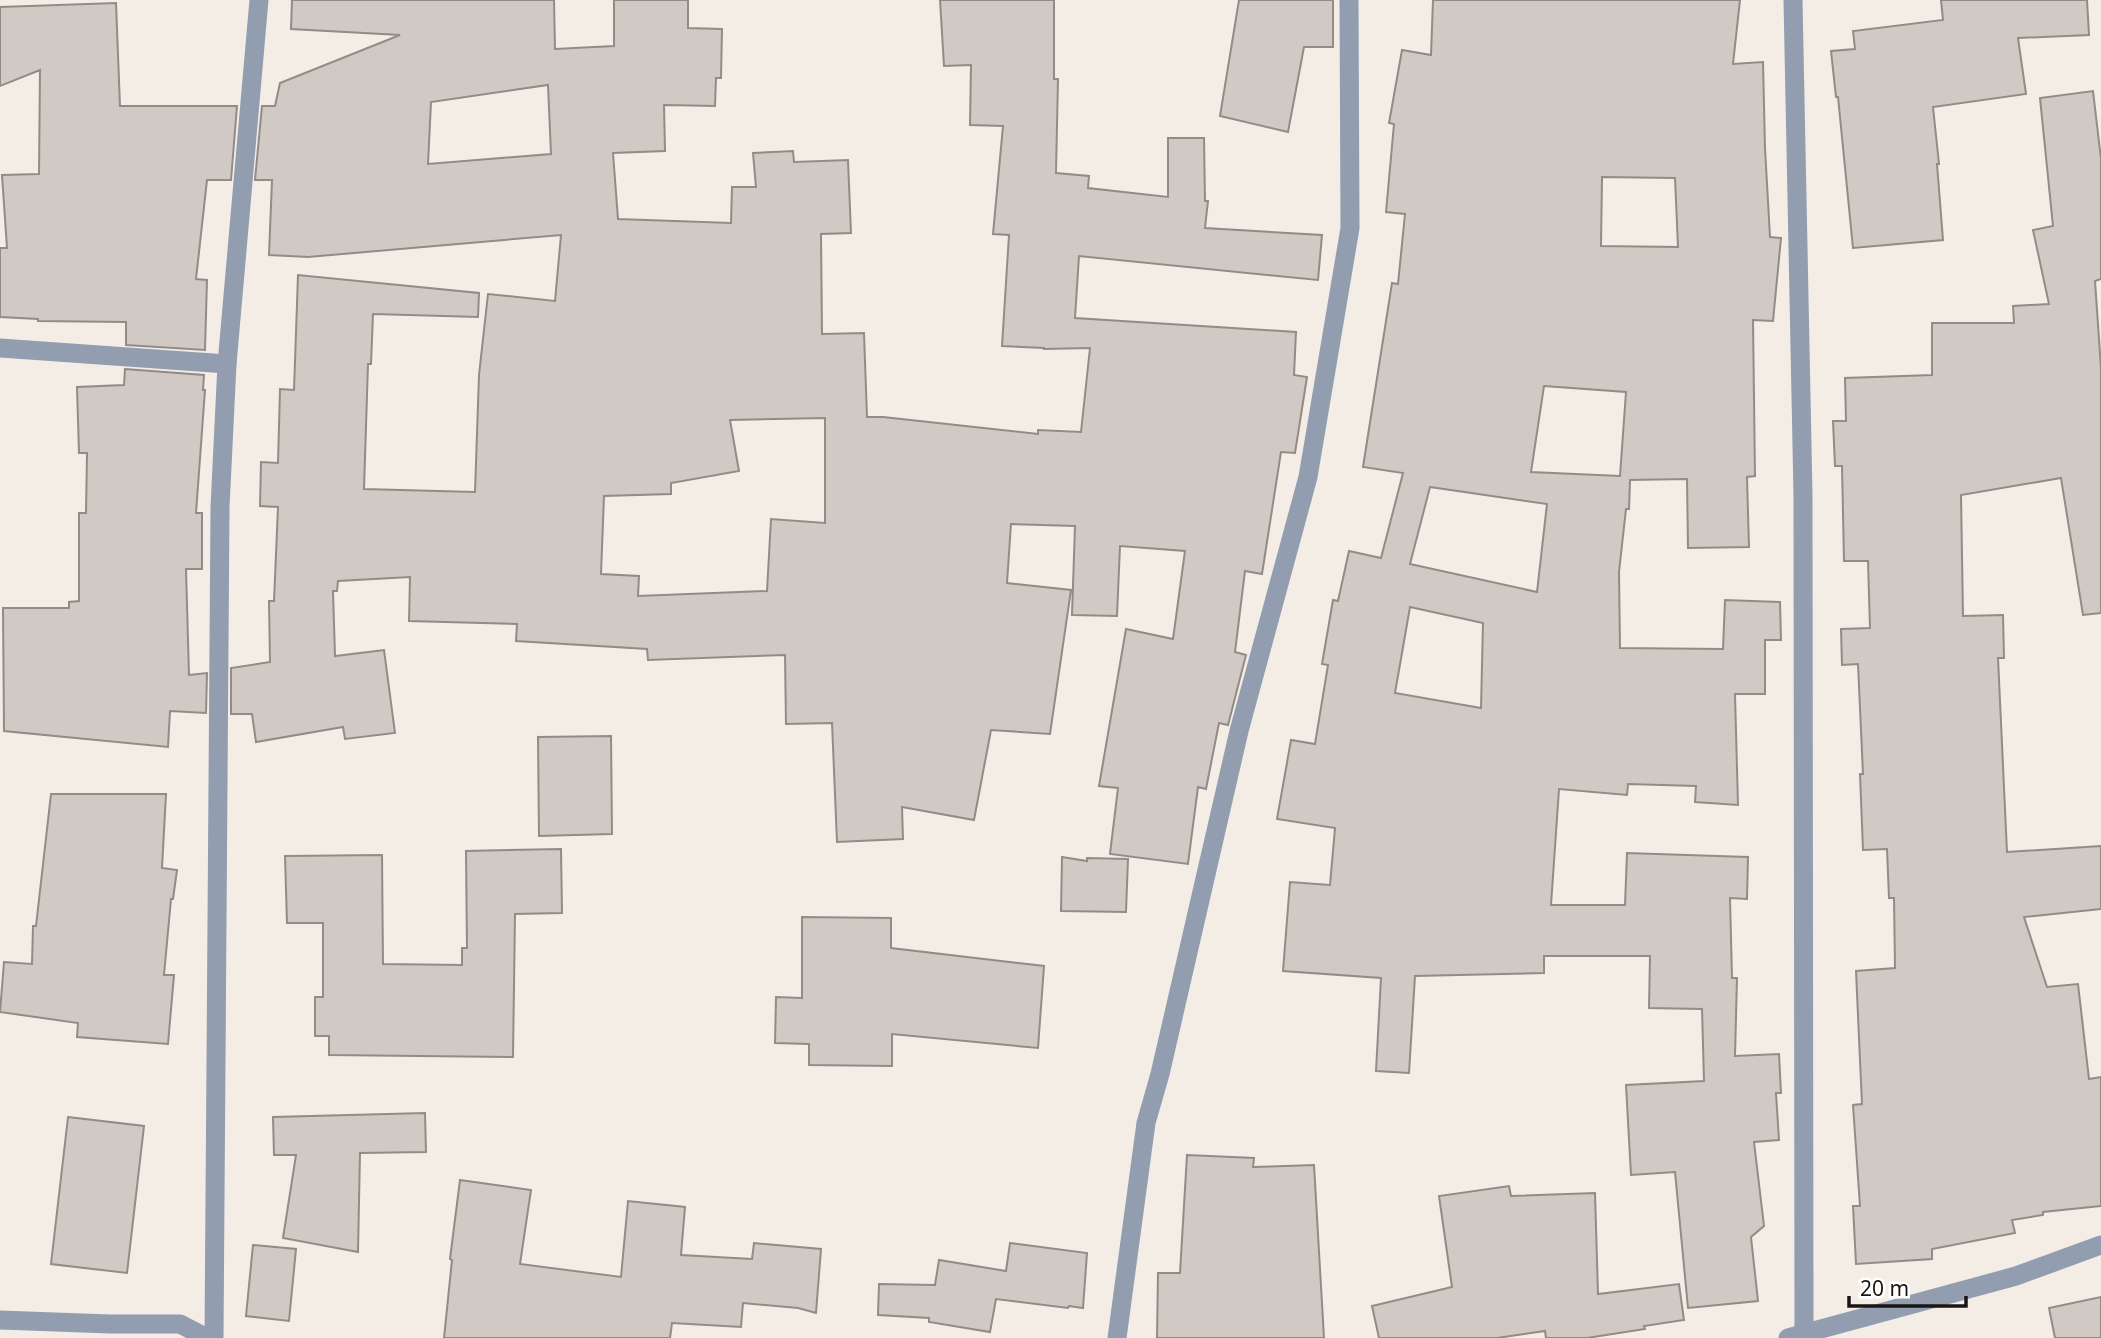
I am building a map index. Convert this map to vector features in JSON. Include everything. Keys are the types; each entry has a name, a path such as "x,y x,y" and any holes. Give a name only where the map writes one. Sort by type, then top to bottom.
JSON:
{"street":[{"path":"214,1338 220,507 227,364 259,0"},
{"path":"1117,1338 1146,1123 1160,1074 1239,732 1308,477 1349,228 1349,0"},
{"path":"1793,0 1803,495 1798,1337 2015,1276 2101,1245"},
{"path":"0,348 227,364"},
{"path":"0,1320 180,1324 207,1338"}],"building":[{"path":"292,0 554,0 555,49 614,46 614,0 688,0 688,28 722,29 721,78 716,78 715,106 664,105 665,151 613,153 618,219 731,223 732,187 756,187 753,153 793,151 794,162 848,160 851,233 821,234 822,334 864,333 867,417 1038,434 1038,430 1081,432 1090,348 1002,346 1009,235 993,234 1003,126 970,125 971,65 944,66 940,0 1054,0 1054,79 1058,79 1056,173 1089,176 1088,188 1168,197 1168,138 1204,138 1205,201 1208,201 1205,228 1322,235 1318,280 1079,256 1075,318 1296,332 1294,375 1307,377 1295,453 1281,452 1262,574 1245,571 1235,652 1246,655 1228,725 1219,723 1206,789 1198,787 1188,864 1110,854 1118,788 1099,786 1126,629 1173,639 1185,551 1120,546 1117,616 1072,615 1075,526 1011,524 1007,583 1071,590 1050,734 991,730 974,820 902,807 903,839 837,842 832,723 786,724 785,655 648,660 647,649 516,641 517,624 409,621 410,577 338,581 337,591 333,591 335,656 384,650 395,733 345,739 343,727 256,742 252,714 231,714 231,668 270,662 269,601 274,601 278,507 260,506 261,462 278,463 280,389 294,390 298,275 479,293 478,317 373,314 371,364 368,364 364,489 475,492 479,375 488,294 555,301 561,235 308,257 269,255 272,180 255,180 262,106 275,106 280,83 400,35 291,29","holes":["548,85 551,154 428,164 431,102","825,418 825,523 771,519 767,591 638,596 639,576 601,574 604,496 671,494 671,483 739,471 730,420"]},
{"path":"1239,0 1333,0 1333,47 1304,47 1288,132 1220,116"},
{"path":"1433,0 1740,0 1733,64 1763,62 1770,237 1781,238 1773,321 1753,320 1755,476 1747,477 1749,547 1688,548 1687,479 1630,480 1629,509 1626,509 1619,572 1620,648 1723,649 1725,600 1780,602 1781,640 1765,640 1765,694 1735,694 1738,805 1695,802 1696,786 1628,784 1627,795 1559,789 1551,905 1625,905 1627,853 1748,857 1747,899 1730,898 1732,978 1737,978 1735,1056 1779,1054 1781,1093 1776,1093 1779,1140 1754,1142 1764,1226 1751,1237 1758,1301 1688,1308 1675,1172 1631,1175 1626,1085 1704,1081 1702,1009 1649,1008 1650,956 1544,956 1544,973 1415,976 1409,1073 1376,1071 1381,978 1283,971 1290,882 1330,885 1335,828 1277,819 1291,740 1315,744 1328,665 1322,664 1333,600 1338,601 1349,551 1381,558 1403,473 1363,467 1392,283 1398,284 1405,214 1386,212 1394,124 1389,123 1402,50 1431,55","holes":["1602,177 1675,178 1678,247 1601,246","1544,386 1626,392 1620,476 1531,472","1430,487 1547,504 1537,592 1410,564","1410,607 1483,623 1481,708 1395,693"]},
{"path":"1941,0 2087,0 2089,35 2018,38 2026,94 1933,107 1943,240 1853,248 1831,51 1855,49 1853,31 1943,20"},
{"path":"116,3 120,106 237,106 231,180 207,180 196,279 207,280 205,350 126,345 126,322 38,321 0,317 0,248 7,248 2,175 39,174 40,70 0,86 0,7"},
{"path":"2093,91 2101,159 2101,279 2095,281 2101,368 2101,613 2083,615 2061,478 1961,495 1963,616 2003,615 2004,658 1998,658 2007,852 2101,846 2101,909 2024,917 2047,987 2078,984 2089,1079 2101,1077 2101,1206 2043,1212 2043,1215 2012,1220 2015,1233 1932,1249 1932,1259 1856,1264 1853,1206 1860,1206 1853,1105 1862,1104 1856,971 1895,968 1894,898 1889,898 1887,849 1863,850 1858,664 1842,665 1841,629 1870,628 1868,561 1844,561 1842,466 1835,466 1833,421 1846,421 1845,378 1932,375 1932,323 2014,323 2013,306 2049,304 2033,230 2053,226 2040,98"},
{"path":"125,369 204,375 196,513 202,513 202,569 186,569 189,675 207,673 206,713 170,711 168,747 4,731 3,608 69,608 69,602 79,601 79,513 86,513 87,453 79,453 77,387 124,385"},
{"path":"611,736 612,834 539,836 538,737"},
{"path":"51,794 166,794 162,868 177,870 171,899 164,975 174,975 168,1044 77,1037 78,1023 0,1012 4,962 32,964 33,926 36,926"},
{"path":"561,849 562,913 515,914 513,1057 329,1055 329,1036 315,1036 315,997 323,997 323,923 287,923 285,856 382,855 383,964 462,965 462,948 467,948 466,851"},
{"path":"1062,857 1087,861 1087,858 1128,859 1126,912 1061,911"},
{"path":"802,917 891,918 891,948 1044,966 1038,1048 892,1034 892,1066 809,1065 809,1044 775,1043 776,997 802,998"},
{"path":"425,1113 426,1152 360,1153 358,1252 283,1238 296,1155 274,1155 273,1117"},
{"path":"68,1117 144,1126 127,1273 51,1264"},
{"path":"1187,1155 1254,1158 1253,1167 1314,1165 1324,1338 1157,1338 1158,1273 1180,1273"},
{"path":"460,1180 531,1190 520,1264 621,1277 628,1201 685,1207 681,1255 752,1259 754,1243 821,1249 816,1313 798,1308 743,1303 741,1327 672,1323 670,1338 444,1338"},
{"path":"1509,1186 1511,1196 1595,1193 1598,1294 1679,1284 1684,1320 1587,1338 1546,1338 1545,1331 1497,1338 1379,1338 1372,1306 1452,1287 1439,1196"},
{"path":"1010,1243 1087,1253 1083,1308 996,1299 990,1332 929,1322 929,1318 878,1315 879,1284 935,1285 939,1260 1006,1271"},
{"path":"253,1245 296,1249 289,1321 246,1316"},
{"path":"2101,1297 2101,1338 2055,1338 2049,1308"}]}
